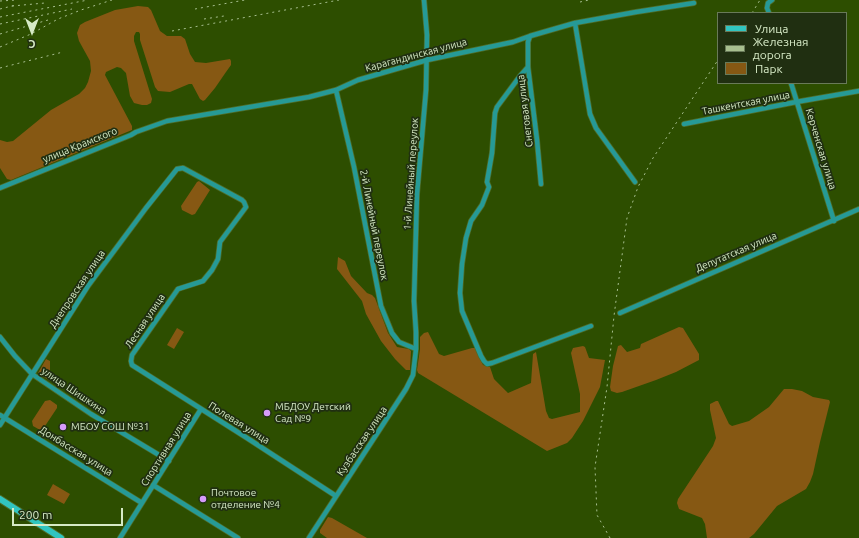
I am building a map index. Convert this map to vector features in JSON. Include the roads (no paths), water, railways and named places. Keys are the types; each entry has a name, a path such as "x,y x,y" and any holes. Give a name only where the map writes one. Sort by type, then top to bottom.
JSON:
{"main road":[{"path":"0,499 61,538"}],"street":[{"name":"1-й Линейный переулок","path":"416,349 414,301 417,194 424,127 427,60 427,30 424,0"},
{"path":"769,12 767,8 770,1"},
{"name":"Карагандинская улица","path":"167,121 283,102 336,90 358,80 427,60 513,42 575,23 694,3"},
{"path":"575,23 590,114 596,128 635,182"},
{"name":"Снеговая улица","path":"530,36 528,42 528,67 538,140 540,184"},
{"path":"528,67 515,82 495,113 492,153 487,182 489,187 482,205 471,221 465,244 462,264 460,303 465,320 484,361 487,364 591,326"},
{"name":"Керченская улица","path":"791,84 834,221"},
{"name":"2-й Линейный переулок","path":"336,90 354,167 381,306 392,333 399,342 416,349"},
{"name":"Ташкентская улица","path":"684,124 796,102 859,92"},
{"name":"улица Крамского","path":"0,188 136,132 167,121"},
{"name":"Лесная улица","path":"132,366 132,355 178,289 203,282 218,259 220,242 246,207 244,202 220,187 183,168 178,169"},
{"name":"Днепровская улица","path":"0,425 2,416 32,374 88,286 122,238 178,169"},
{"name":"Депутатская улица","path":"620,313 859,209"},
{"name":"улица Шишкина","path":"0,337 32,374 91,414 169,461"},
{"name":"Кузбасская улица","path":"309,538 411,381 416,349"},
{"name":"Полевая улица","path":"132,366 336,496"},
{"name":"Спортивная улица","path":"120,538 201,410"},
{"name":"Донбасская улица","path":"2,416 142,503"},
{"path":"153,485 238,538"}],"railway":[{"path":"0,1 16,0"},
{"path":"0,17 88,0"},
{"path":"0,47 31,34 58,19 112,0"},
{"path":"195,9 245,0"},
{"path":"172,31 339,0"},
{"path":"580,2 589,0"},
{"path":"753,12 760,0"},
{"path":"12,6 45,3"},
{"path":"0,9 16,5"},
{"path":"0,24 72,9"},
{"path":"204,19 224,16"},
{"path":"0,34 48,20"},
{"path":"0,68 63,52"},
{"path":"610,538 597,515 595,467 607,387 614,316 627,218 638,187 653,158 717,62"}],"place":[{"name":"МБДОУ Детский Сад №9","path":"267,413"},
{"name":"МБОУ СОШ №31","path":"63,427"},
{"name":"Почтовое отделение №4","path":"203,499"}]}
